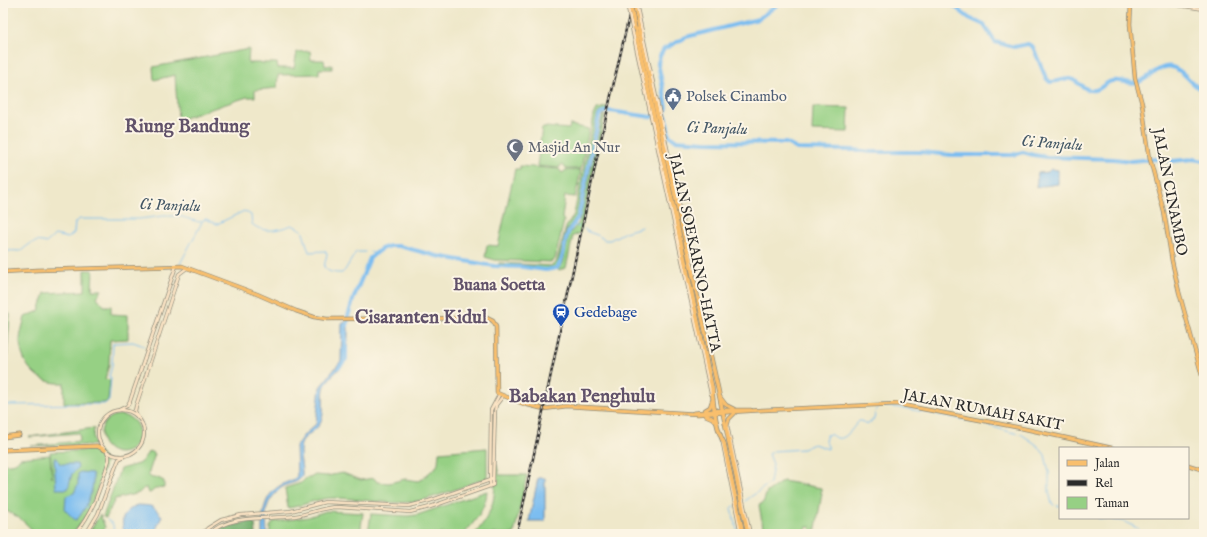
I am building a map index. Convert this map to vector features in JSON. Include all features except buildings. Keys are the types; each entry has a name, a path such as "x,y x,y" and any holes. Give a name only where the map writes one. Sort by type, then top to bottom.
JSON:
{"highway":[{"name":"JALAN SOEKARNO-HATTA","path":"629,3 656,120 691,298 712,387 715,412 739,496"},
{"name":"JALAN SOEKARNO-HATTA","path":"635,3 654,111"},
{"name":"JALAN SOEKARNO-HATTA","path":"656,120 687,244 688,255 720,397 738,485 742,534"},
{"path":"674,190 675,184"},
{"path":"671,208 674,213"},
{"path":"680,245 684,246 687,244"},
{"path":"683,255 688,255"},
{"path":"3,437 19,435"},
{"path":"3,450 97,446 105,450"},
{"path":"738,476 738,485"},
{"name":"JALAN SOEKARNO-HATTA","path":"740,509 749,534"}],"main road":[{"name":"JALAN SOEKARNO-HATTA","path":"629,3 633,33 654,111"},
{"name":"JALAN CINAMBO","path":"1131,3 1130,31 1136,80 1142,104 1151,161 1163,209 1179,292 1204,383"},
{"path":"1164,3 1204,9"},
{"path":"654,111 656,120"},
{"name":"JALAN SOEKARNO-HATTA","path":"656,120 670,163 687,244"},
{"name":"JALAN SOEKARNO-HATTA","path":"656,120 671,208 680,245"},
{"path":"687,244 698,296"},
{"path":"680,245 691,298"},
{"path":"76,534 89,516 102,484 109,459 109,454 100,442 98,436 100,423 107,415 127,406 130,401 176,265"},
{"path":"3,272 176,265 188,268 314,317 327,319 485,318 494,322 496,329 496,390 501,395 524,404 544,409 567,406 697,413 710,417 719,427"},
{"path":"86,534 96,520 118,462 124,456 135,451 142,441 143,429 136,412 136,406 179,274 188,268"},
{"path":"161,310 167,312"},
{"path":"209,534 223,525 242,520 307,514 331,507 410,512 430,507 492,486 493,431 491,410 501,395"},
{"path":"720,397 728,406 738,411 730,417 728,426"},
{"path":"697,413 709,408 712,405 713,398"},
{"name":"JALAN RUMAH SAKIT","path":"697,413 715,412 723,414 752,410 890,404 904,405 1107,447"},
{"path":"119,410 128,412 138,418"},
{"name":"JALAN SOEKARNO-HATTA","path":"723,414 728,426 738,476 739,496"},
{"name":"JALAN SOEKARNO-HATTA","path":"722,438 734,505 740,509"},
{"path":"105,450 113,455 124,456"},
{"path":"1189,465 1204,470"},
{"path":"202,534 208,528 221,520 241,515 291,511 331,501 410,506 492,480"},
{"path":"429,501 430,507"},
{"path":"305,508 307,514"},
{"path":"221,520 223,525"}],"green space":[{"path":"249,49 248,63 277,63 278,68 294,68 297,52 310,51 311,60 324,60 325,66 332,65 332,69 319,69 319,74 278,75 277,88 255,90 255,97 247,97 178,120 175,75 154,80 153,67"},
{"path":"607,107 606,111 599,112 597,115 576,217 566,231 558,265 554,268 548,269 499,265 499,263 551,266 556,263 566,227 574,214 594,115 597,109"},
{"path":"813,107 849,108 848,132 812,131"},
{"path":"605,114 581,229 579,234 573,236 566,268 559,270 558,269 563,263 569,234 579,223 602,118"},
{"path":"570,125 589,129 581,169 566,169 563,165 559,168 537,166 542,128 569,129"},
{"path":"520,166 559,169 562,173 566,170 581,170 575,197 565,196 562,218 564,221 555,259 552,262 495,260 485,257 487,245 498,246 515,169 520,169"},
{"path":"85,270 93,270 92,290 102,290 97,297 104,306 111,306 111,314 128,315 128,339 110,340 109,365 105,379 110,380 108,401 104,403 64,403 64,383 47,381 33,372 28,366 21,350 20,335 25,317 39,311 45,293 85,291"},
{"path":"3,313 10,314 5,382 3,382"},
{"path":"120,415 130,418 136,424 139,434 136,444 130,450 120,453 110,450 104,444 101,434 104,424 110,418"},
{"path":"94,428 93,438 95,445 30,446 80,441 79,433 29,437"},
{"path":"487,448 487,478 435,496 418,501 397,503 327,498 288,508 285,488 301,483 306,478 310,478 315,475 327,476 343,473 361,480 374,478 377,482 389,483 405,479 418,481 437,466 439,452"},
{"path":"95,450 102,456 105,464 89,510 72,534 35,534 21,519 3,510 3,464 15,463 20,458 50,455 52,478 50,452"},
{"path":"149,451 155,454 148,475 152,478 158,478 164,481 164,488 162,487 155,489 149,493 147,488 144,488 139,493 115,499 106,518 103,517 120,469 138,464"},
{"path":"495,465 497,465 499,475 527,475 514,534 475,534 491,509 495,486"},
{"path":"783,481 821,488 822,493 815,534 810,534 811,527 807,527 804,534 763,527 759,505 763,503 767,492"},
{"path":"487,491 485,503 482,509 464,534 368,534 371,514 417,515"},
{"path":"326,511 363,513 360,534 270,534 270,527 273,522 308,517"},
{"path":"100,515 105,527 102,534 88,534"},
{"path":"251,521 255,524 256,534 213,534 223,528"}],"water":[{"path":"1051,169 1058,170 1058,184 1036,187 1038,173 1048,172"},
{"path":"348,322 348,344 346,355 342,365 325,385 321,422 317,428 304,439 301,446 300,454 302,476 297,481 278,490 269,502 266,512 267,534 262,534 263,512 271,493 276,488 297,476 296,446 303,436 316,424 320,387 341,361 342,323"},
{"path":"54,458 57,458 60,464 77,464 78,468 72,474 68,489 56,489"},
{"path":"78,473 92,473 93,484 92,491 86,505 76,520 65,510 66,496 74,493 78,484"},
{"path":"538,478 545,478 545,521 529,521"},
{"path":"137,505 151,506 162,516 154,534 123,534 124,516 128,511"}],"waterway":[{"path":"664,113 667,108 658,63 664,49 686,37 758,19 780,3"},
{"path":"950,3 969,18 984,25 995,42 1014,47 1028,44 1033,47 1046,78 1050,82 1071,79 1085,88 1097,90 1112,81 1136,83 1159,69 1172,67 1177,69 1195,86 1204,91"},
{"name":"Ci Panjalu","path":"347,326 348,316 354,297 370,258 381,249 390,246 399,246 437,256 494,266 523,267 546,270 557,268 562,259 567,235 579,214 599,116 603,112 610,111 651,117 664,113"},
{"name":"Ci Panjalu","path":"664,113 667,118 669,135 675,140 786,143 797,149 854,150 872,152 921,152 952,155 1012,155 1023,152 1047,157 1131,161 1154,159 1173,161 1193,159 1204,161"},
{"name":"Ci Panjalu","path":"3,254 9,251 21,251 35,242 46,243 55,235 68,238 74,233 75,222 80,219 139,219 179,216 199,222 206,219 217,224 244,211 251,215 252,224 261,229 276,230 292,225 302,230 309,252 325,251 327,254 324,267 330,272 342,273 356,252 365,252"},
{"path":"180,264 202,222"},
{"name":"Ci Panjalu","path":"574,225 579,227"},
{"path":"585,229 586,231 605,240 610,240 625,232 642,227"},
{"name":"Ci Panjalu","path":"370,252 374,253"},
{"path":"3,405 104,404 109,401 111,378 109,377 112,365 113,343 133,342 144,346"},
{"path":"339,367 346,359 346,347"},
{"path":"745,501 770,483 773,464 769,454 773,451 803,449 814,444 828,449 825,441 827,435 830,434 835,437 843,438 859,421 862,421 867,425 874,419 876,409 881,406 903,408 981,423 1021,434 1037,445 1045,455 1049,472 1049,492 1052,504 1054,505"},
{"path":"735,506 731,508 738,532 737,534"},
{"path":"1106,519 1123,521 1139,529"},
{"path":"107,520 113,524 114,534"},
{"path":"1144,531 1152,534"}],"railway":[{"path":"517,534 597,157 632,3"}],"place":[{"name":"Polsek Cinambo","path":"673,111"},
{"name":"Masjid An Nur","path":"515,162"},
{"name":"Gedebage","path":"561,327"}],"district":[{"name":"Riung Bandung","path":"187,127"},
{"name":"Buana Soetta","path":"499,285"},
{"name":"Cisaranten Kidul","path":"421,318"},
{"name":"Babakan Penghulu","path":"582,397"}]}
